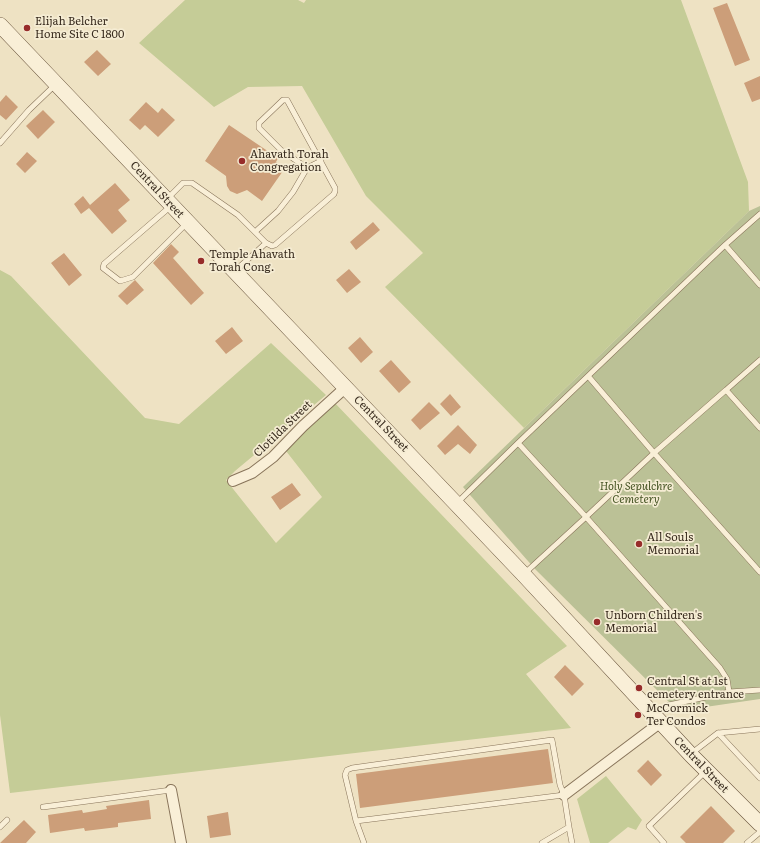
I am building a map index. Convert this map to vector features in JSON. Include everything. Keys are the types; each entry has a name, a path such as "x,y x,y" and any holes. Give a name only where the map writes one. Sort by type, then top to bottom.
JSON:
{"main road":[{"name":"Central Street","path":"0,25 234,272 524,574 706,771 760,824"}],"street":[{"name":"Clotilda Street","path":"233,481 252,473 273,457 303,426 346,387"},
{"path":"564,795 657,718"},
{"path":"172,790 181,843"}],"lane":[{"path":"0,143 29,110 56,84"},
{"path":"188,223 133,277 120,281 103,268 104,264 169,202 183,183 192,183 238,215 266,243 272,246 334,194 335,188 321,161 287,100 282,100 259,123 259,128 281,150 307,168"},
{"path":"255,232 278,211 293,192 307,168 321,161"},
{"path":"456,504 725,245 760,214"},
{"path":"234,272 266,243"},
{"path":"725,245 760,285"},
{"path":"524,574 654,453 760,360"},
{"path":"588,376 760,572"},
{"path":"726,390 760,428"},
{"path":"518,443 720,668 726,679 729,692"},
{"path":"657,718 669,704 729,692 760,690"},
{"path":"691,755 718,733 760,729"},
{"path":"718,733 760,778"},
{"path":"364,843 356,821 345,775 347,770 352,768 552,740 560,785 564,795 572,843"},
{"path":"664,843 649,826 706,771"},
{"path":"43,807 172,790"},
{"path":"356,821 564,795"},
{"path":"0,827 7,820"},
{"path":"542,843 569,827"},
{"path":"748,843 760,832"}],"green space":[{"path":"185,0 298,0 304,3 306,0 681,0 748,182 749,211 524,428 385,287 423,253 366,196 302,86 248,87 214,107 139,43"},
{"name":"Holy Sepulchre Cemetery","path":"760,206 760,699 678,711 535,569 463,487 749,211"},
{"path":"0,270 11,276 145,418 179,424 271,343 326,395 226,480 276,543 322,497 286,451 333,401 567,646 526,674 571,728 10,793 0,715"},
{"path":"606,776 642,820 636,830 628,827 608,843 590,843 577,799"}],"building":[{"path":"727,3 750,60 735,66 713,8"},
{"path":"97,50 111,64 98,76 84,62"},
{"path":"760,76 760,99 752,102 744,83"},
{"path":"6,95 18,107 6,120 0,115 0,102"},
{"path":"146,102 158,113 162,108 175,120 158,137 145,125 140,130 129,120"},
{"path":"43,110 55,122 38,139 26,126"},
{"path":"229,125 278,158 276,162 285,168 262,201 247,190 237,194 230,191 227,186 226,176 205,161"},
{"path":"27,152 37,161 25,173 16,164"},
{"path":"115,183 130,200 118,210 127,221 112,234 89,208 81,214 74,204 83,196 90,205"},
{"path":"373,222 380,230 356,250 350,242"},
{"path":"171,244 179,252 173,258 204,293 191,305 153,263"},
{"path":"64,253 82,275 69,286 51,263"},
{"path":"349,269 361,282 347,293 336,280"},
{"path":"135,280 144,290 127,305 118,296"},
{"path":"232,327 243,341 226,354 215,341"},
{"path":"360,337 373,352 361,363 348,348"},
{"path":"391,360 411,382 399,393 379,371"},
{"path":"450,394 461,407 451,416 440,404"},
{"path":"429,402 440,413 420,430 411,420"},
{"path":"458,425 477,445 470,454 458,444 445,455 437,446"},
{"path":"292,483 301,495 280,510 271,497"},
{"path":"565,665 584,684 572,696 554,677"},
{"path":"548,749 553,783 360,808 356,774"},
{"path":"648,760 662,775 651,786 637,771"},
{"path":"149,800 151,819 118,823 118,827 85,831 84,828 50,833 48,815 82,810 83,813 107,809 106,806"},
{"path":"711,806 735,831 723,843 686,843 680,837"},
{"path":"228,812 231,835 210,838 207,816"},
{"path":"24,820 36,832 26,843 0,843"}],"place":[{"name":"Elijah Belcher Home Site C 1800","path":"27,28"},
{"name":"Ahavath Torah Congregation","path":"242,161"},
{"name":"Temple Ahavath Torah Cong.","path":"201,261"},
{"name":"All Souls Memorial","path":"639,544"},
{"name":"Unborn Children's Memorial","path":"597,622"},
{"name":"Central St at 1st cemetery entrance","path":"639,688"},
{"name":"McCormick Ter Condos","path":"638,715"}]}
